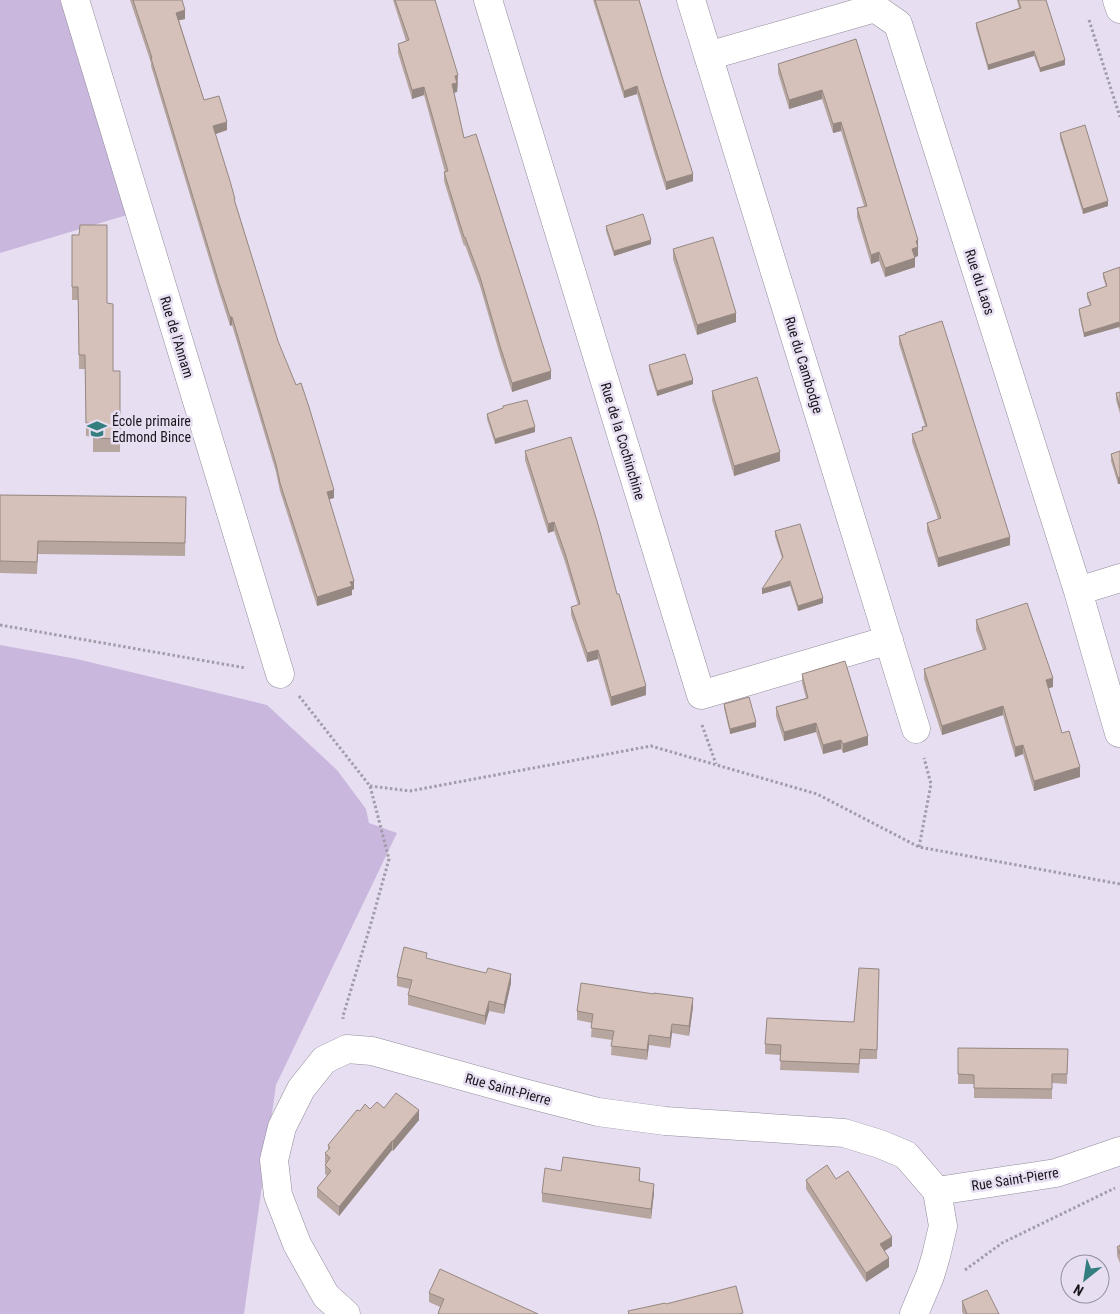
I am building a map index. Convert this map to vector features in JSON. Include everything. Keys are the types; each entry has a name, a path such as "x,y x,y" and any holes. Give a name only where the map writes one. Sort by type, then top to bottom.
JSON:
{"street":[{"name":"Rue de l'Annam","path":"75,0 280,674"},
{"name":"Rue de la Cochinchine","path":"488,0 701,695"},
{"name":"Rue du Cambodge","path":"691,0 916,729"},
{"path":"1117,0 1120,9"},
{"name":"Rue du Laos","path":"708,56 875,8 898,24 1078,591 1119,733"},
{"path":"1078,591 1120,578"},
{"path":"701,695 889,640"},
{"path":"346,1314 324,1305 278,1195 274,1160 282,1127 301,1089 324,1060 347,1049"},
{"name":"Rue Saint-Pierre","path":"347,1049 372,1051 598,1112 665,1121 844,1133 880,1144 906,1156 936,1191 1056,1173 1120,1151"},
{"path":"914,1314 930,1276 942,1226 936,1191"}],"path":[{"path":"1088,18 1120,117"},
{"path":"0,625 280,674 304,702 370,786 389,859 343,1016 347,1049"},
{"path":"701,695 696,706 716,765"},
{"path":"916,729 931,784 918,847"},
{"path":"370,786 410,791 651,746 817,794 918,847 1120,884"},
{"path":"962,1272 1002,1243 1120,1186"}],"shaded area":[{"path":"0,0 60,0 127,215 0,253"},
{"path":"0,645 77,659 267,705 337,770 366,809 369,823 397,833 276,1085 244,1314 0,1314"}],"building":[{"path":"133,0 182,0 185,10 176,13 204,100 219,96 227,122 213,126 278,341 296,385 301,383 309,407 334,490 327,492 354,581 350,582 352,586 317,597 280,483 232,317 230,317 218,280"},
{"path":"395,0 435,0 458,75 455,76 457,83 452,84 464,138 476,134 551,371 512,383 480,277 464,237 444,172 448,171 424,87 412,90 398,44 409,40"},
{"path":"595,0 639,0 693,174 666,182 637,86 624,91"},
{"path":"1018,0 1046,0 1065,60 1040,68 1034,51 988,65 976,23 1021,8"},
{"path":"856,39 918,240 916,241 918,247 912,249 915,258 885,268 879,252 871,255 857,208 867,206 841,122 833,124 822,90 789,100 778,64"},
{"path":"1085,125 1108,201 1083,209 1060,133"},
{"path":"643,214 651,240 614,251 606,226"},
{"path":"80,225 107,225 107,303 113,304 113,371 120,371 120,439 93,438 93,423 86,423 85,355 79,355 78,287 72,287 72,235 79,235"},
{"path":"713,237 736,313 697,325 673,249"},
{"path":"1120,267 1120,327 1119,322 1084,333 1079,309 1091,305 1087,293 1107,286 1103,273"},
{"path":"942,321 1010,537 938,558 927,523 941,518 912,434 923,430 922,427 927,426 899,336"},
{"path":"685,354 693,380 657,391 649,365"},
{"path":"757,377 780,452 734,466 712,391"},
{"path":"1120,392 1120,408 1116,393"},
{"path":"527,400 535,427 495,439 487,414 503,408 503,406"},
{"path":"571,437 646,686 611,697 598,650 587,653 571,607 580,604 565,553 554,522 548,524 525,451"},
{"path":"1120,451 1120,477 1118,478 1111,454"},
{"path":"0,495 186,497 185,543 38,541 37,562 0,561"},
{"path":"800,524 823,598 798,606 790,581 762,589 783,557 775,531"},
{"path":"1027,603 1053,678 1046,680 1062,733 1069,731 1080,767 1034,781 1023,745 1015,747 1003,706 942,726 924,669 986,649 976,620"},
{"path":"845,661 868,736 843,744 841,740 823,745 816,723 784,732 776,707 808,698 802,674"},
{"path":"749,697 756,722 730,729 724,704"},
{"path":"404,947 427,953 426,958 457,966 486,973 488,968 511,974 504,1005 489,1001 485,1016 408,995 412,980 397,977"},
{"path":"859,968 879,969 877,1050 860,1049 859,1064 780,1061 781,1045 765,1044 767,1018 854,1022"},
{"path":"581,983 693,998 689,1026 672,1024 670,1038 649,1035 647,1050 611,1046 614,1031 591,1028 593,1014 577,1011"},
{"path":"958,1048 1068,1049 1067,1074 1052,1074 1052,1089 974,1088 974,1075 958,1074"},
{"path":"396,1093 419,1110 339,1207 317,1188 331,1171 325,1165 330,1158 325,1153 330,1148 328,1145 357,1110 360,1111 365,1104 370,1109 377,1102 384,1108"},
{"path":"563,1157 640,1168 639,1181 654,1184 651,1209 542,1193 545,1168 561,1171"},
{"path":"827,1165 836,1179 848,1171 892,1237 880,1244 889,1258 866,1273 806,1180"},
{"path":"440,1269 538,1314 440,1314 438,1313 444,1299 429,1293"},
{"path":"736,1286 743,1313 739,1314 629,1314 628,1311 666,1304"},
{"path":"987,1290 999,1314 967,1314 962,1301"}],"place":[{"name":"École primaire Edmond Bince","path":"97,429"}]}
